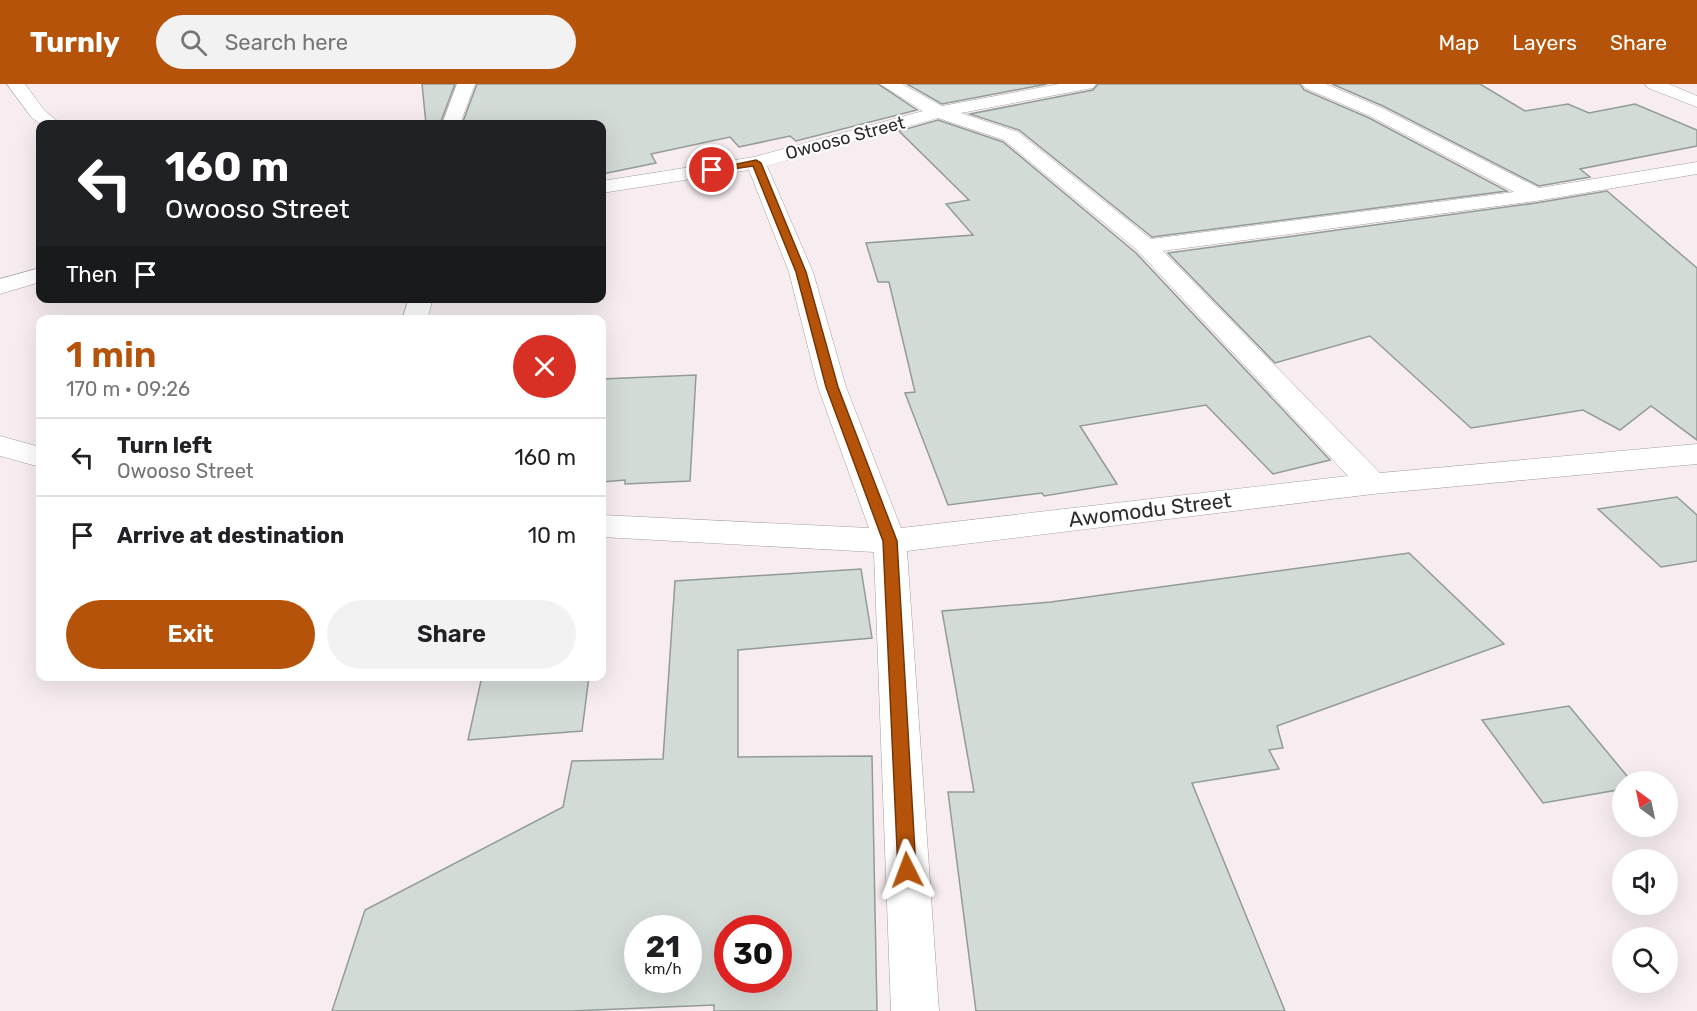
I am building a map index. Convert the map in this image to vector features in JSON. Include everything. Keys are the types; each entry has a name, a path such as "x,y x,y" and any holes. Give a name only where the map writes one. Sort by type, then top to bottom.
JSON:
{"street":[{"path":"16,84 38,114 46,120"},
{"path":"452,120 466,84"},
{"path":"889,84 939,112 1011,136 1146,246 1373,484"},
{"name":"Owooso Street","path":"606,186 756,163 939,112 1087,84"},
{"path":"1311,84 1376,112 1536,195"},
{"path":"1654,84 1697,102"},
{"path":"756,163 801,272 832,387 890,541 915,1011"},
{"path":"1146,246 1536,195 1697,168"},
{"path":"0,287 36,276"},
{"path":"0,446 36,456"},
{"name":"Awomodu Street","path":"606,526 890,541 1373,484 1697,454"}],"building":[{"path":"422,84 455,84 442,120 426,120"},
{"path":"477,84 878,84 917,110 796,141 790,136 739,147 730,137 651,154 656,163 606,173 606,120 464,120"},
{"path":"907,84 1047,84 942,104"},
{"path":"1098,84 1300,84 1304,90 1369,118 1507,191 1152,237 1019,130 970,114 1093,90"},
{"path":"1332,84 1480,84 1525,111 1568,104 1589,113 1635,104 1697,130 1697,146 1580,169 1590,177 1539,186 1383,106"},
{"path":"938,120 1003,142 1136,253 1330,460 1273,474 1206,405 1080,426 1117,484 1044,496 1042,493 948,505 905,393 915,392 889,282 878,282 866,243 973,235 946,204 969,200 899,131"},
{"path":"1607,191 1697,268 1697,440 1651,406 1620,430 1583,410 1471,428 1370,336 1275,363 1168,253 1536,203"},
{"path":"696,375 690,481 625,484 625,480 606,482 606,379"},
{"path":"1677,497 1697,515 1697,561 1661,567 1598,509"},
{"path":"1409,553 1504,644 1277,726 1283,748 1269,750 1279,769 1192,783 1285,1011 976,1011 948,792 974,792 942,611 1051,602"},
{"path":"861,569 872,638 738,650 738,757 872,756 877,1011 714,1011 714,1005 571,1011 332,1011 365,910 563,807 572,761 663,759 675,581"},
{"path":"481,681 588,681 582,731 468,740"},
{"path":"1569,706 1623,771 1612,771 1612,791 1543,803 1482,720"}],"route":[{"path":"712,170 756,163 801,272 832,387 890,541 907,870"}]}
